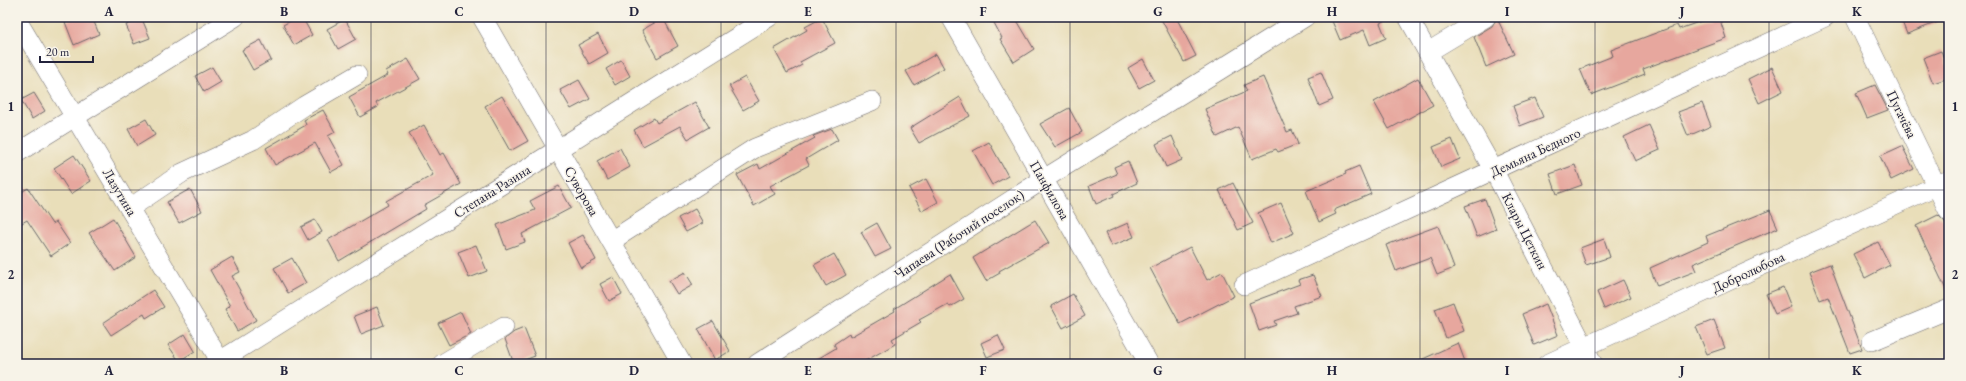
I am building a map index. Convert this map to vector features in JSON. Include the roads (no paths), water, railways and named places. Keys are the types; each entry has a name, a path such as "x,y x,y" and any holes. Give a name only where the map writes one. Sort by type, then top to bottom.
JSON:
{"street":[{"path":"17,153 235,17"},
{"name":"Суворова","path":"482,17 682,364"},
{"name":"Степана Разина","path":"219,363 770,17"},
{"name":"Панфилова","path":"951,17 1150,364"},
{"name":"Чапаева (Рабочий поселок)","path":"757,364 1044,179 1305,17"},
{"name":"Клары Цеткин","path":"1408,17 1494,171 1593,364"},
{"path":"1428,52 1486,17"},
{"name":"Демьяна Бедного","path":"1244,285 1825,17"},
{"name":"Пугачёва","path":"1855,17 1943,183 1949,212"},
{"name":"Лазутина","path":"17,20 130,208 219,363"},
{"path":"130,208 182,173 253,140 304,106 357,75"},
{"path":"610,240 755,148 872,101"},
{"name":"Добролюбова","path":"1547,364 1943,183"},
{"path":"1872,342 1949,309"},
{"path":"442,364 504,327"}]}
